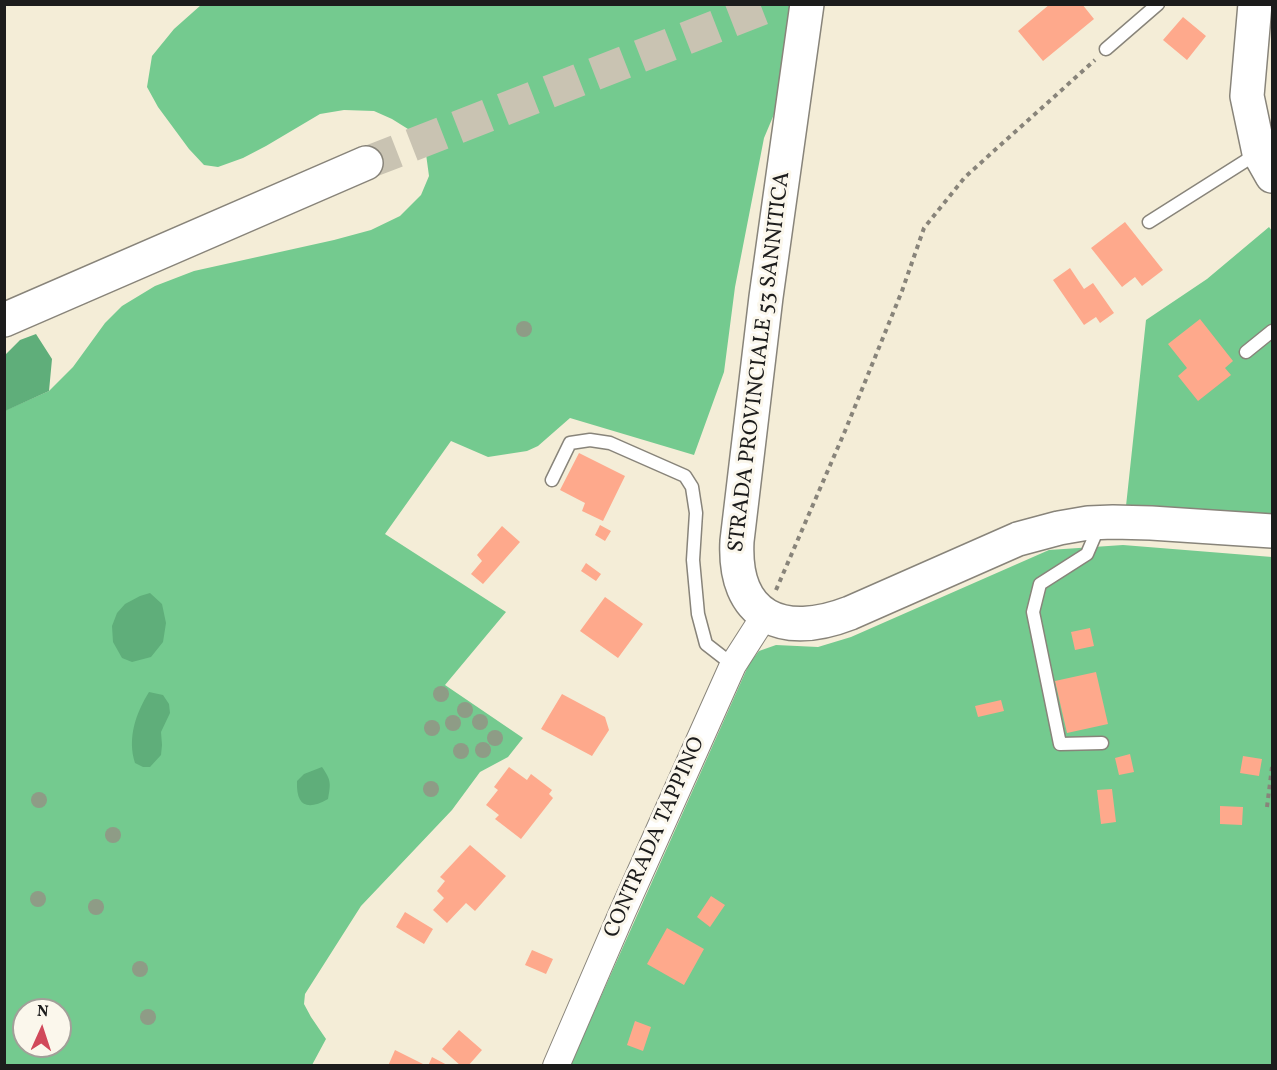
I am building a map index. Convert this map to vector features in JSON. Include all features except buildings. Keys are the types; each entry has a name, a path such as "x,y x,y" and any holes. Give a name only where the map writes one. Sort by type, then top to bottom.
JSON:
{"street":[{"name":"STRADA PROVINCIALE 53 SANNITICA","path":"765,615 749,598 740,581 737,567 737,541 766,297 807,4"},
{"path":"1255,4 1247,96 1266,164"},
{"path":"4,320 366,163"},
{"path":"765,615 777,621 792,624 832,619 1018,539 1059,528 1101,522 1272,531"},
{"name":"CONTRADA TAPPINO","path":"556,1065 734,665 765,615"}],"lane":[{"path":"1106,49 1158,4"},
{"path":"1149,222 1266,164"},
{"path":"1246,352 1272,331"},
{"path":"552,480 570,443 590,440 610,443 685,476 692,487 696,513 693,560 698,614 706,644 734,665"},
{"path":"1101,522 1087,554 1040,584 1033,612 1060,744 1102,743"}],"path":[{"path":"765,615 898,302 924,228 965,177 1106,49"},
{"path":"1267,807 1272,767"}],"green space":[{"path":"201,5 800,5 791,74 764,138 735,287 724,372 694,455 570,418 538,446 527,451 488,457 451,441 385,534 506,612 445,685 523,738 508,757 480,772 452,810 361,906 305,994 304,1004 326,1039 312,1065 5,1065 4,411 49,391 73,367 105,323 122,306 155,286 194,271 371,230 400,216 421,195 429,176 426,154 408,129 374,111 344,110 320,114 243,158 218,167 204,165 189,149 158,107 147,87 152,56 174,29"},
{"path":"1269,227 1272,231 1272,517 1126,506 1146,320 1207,279"},
{"path":"36,334 52,359 49,391 5,411 5,355 20,340"},
{"path":"1123,545 1272,557 1272,1065 570,1066 749,664 759,651 776,645 818,647 851,637 1049,550"},
{"path":"150,593 162,604 166,623 163,642 151,657 132,662 122,658 113,642 112,626 117,613 125,604"},
{"path":"149,692 163,695 169,704 170,713 161,732 161,755 150,767 143,767 135,763 132,735 140,708"},
{"path":"322,767 330,782 328,799 314,805 304,804 298,796 297,781 304,774"}],"tunnel":[{"path":"366,163 774,4"}]}
